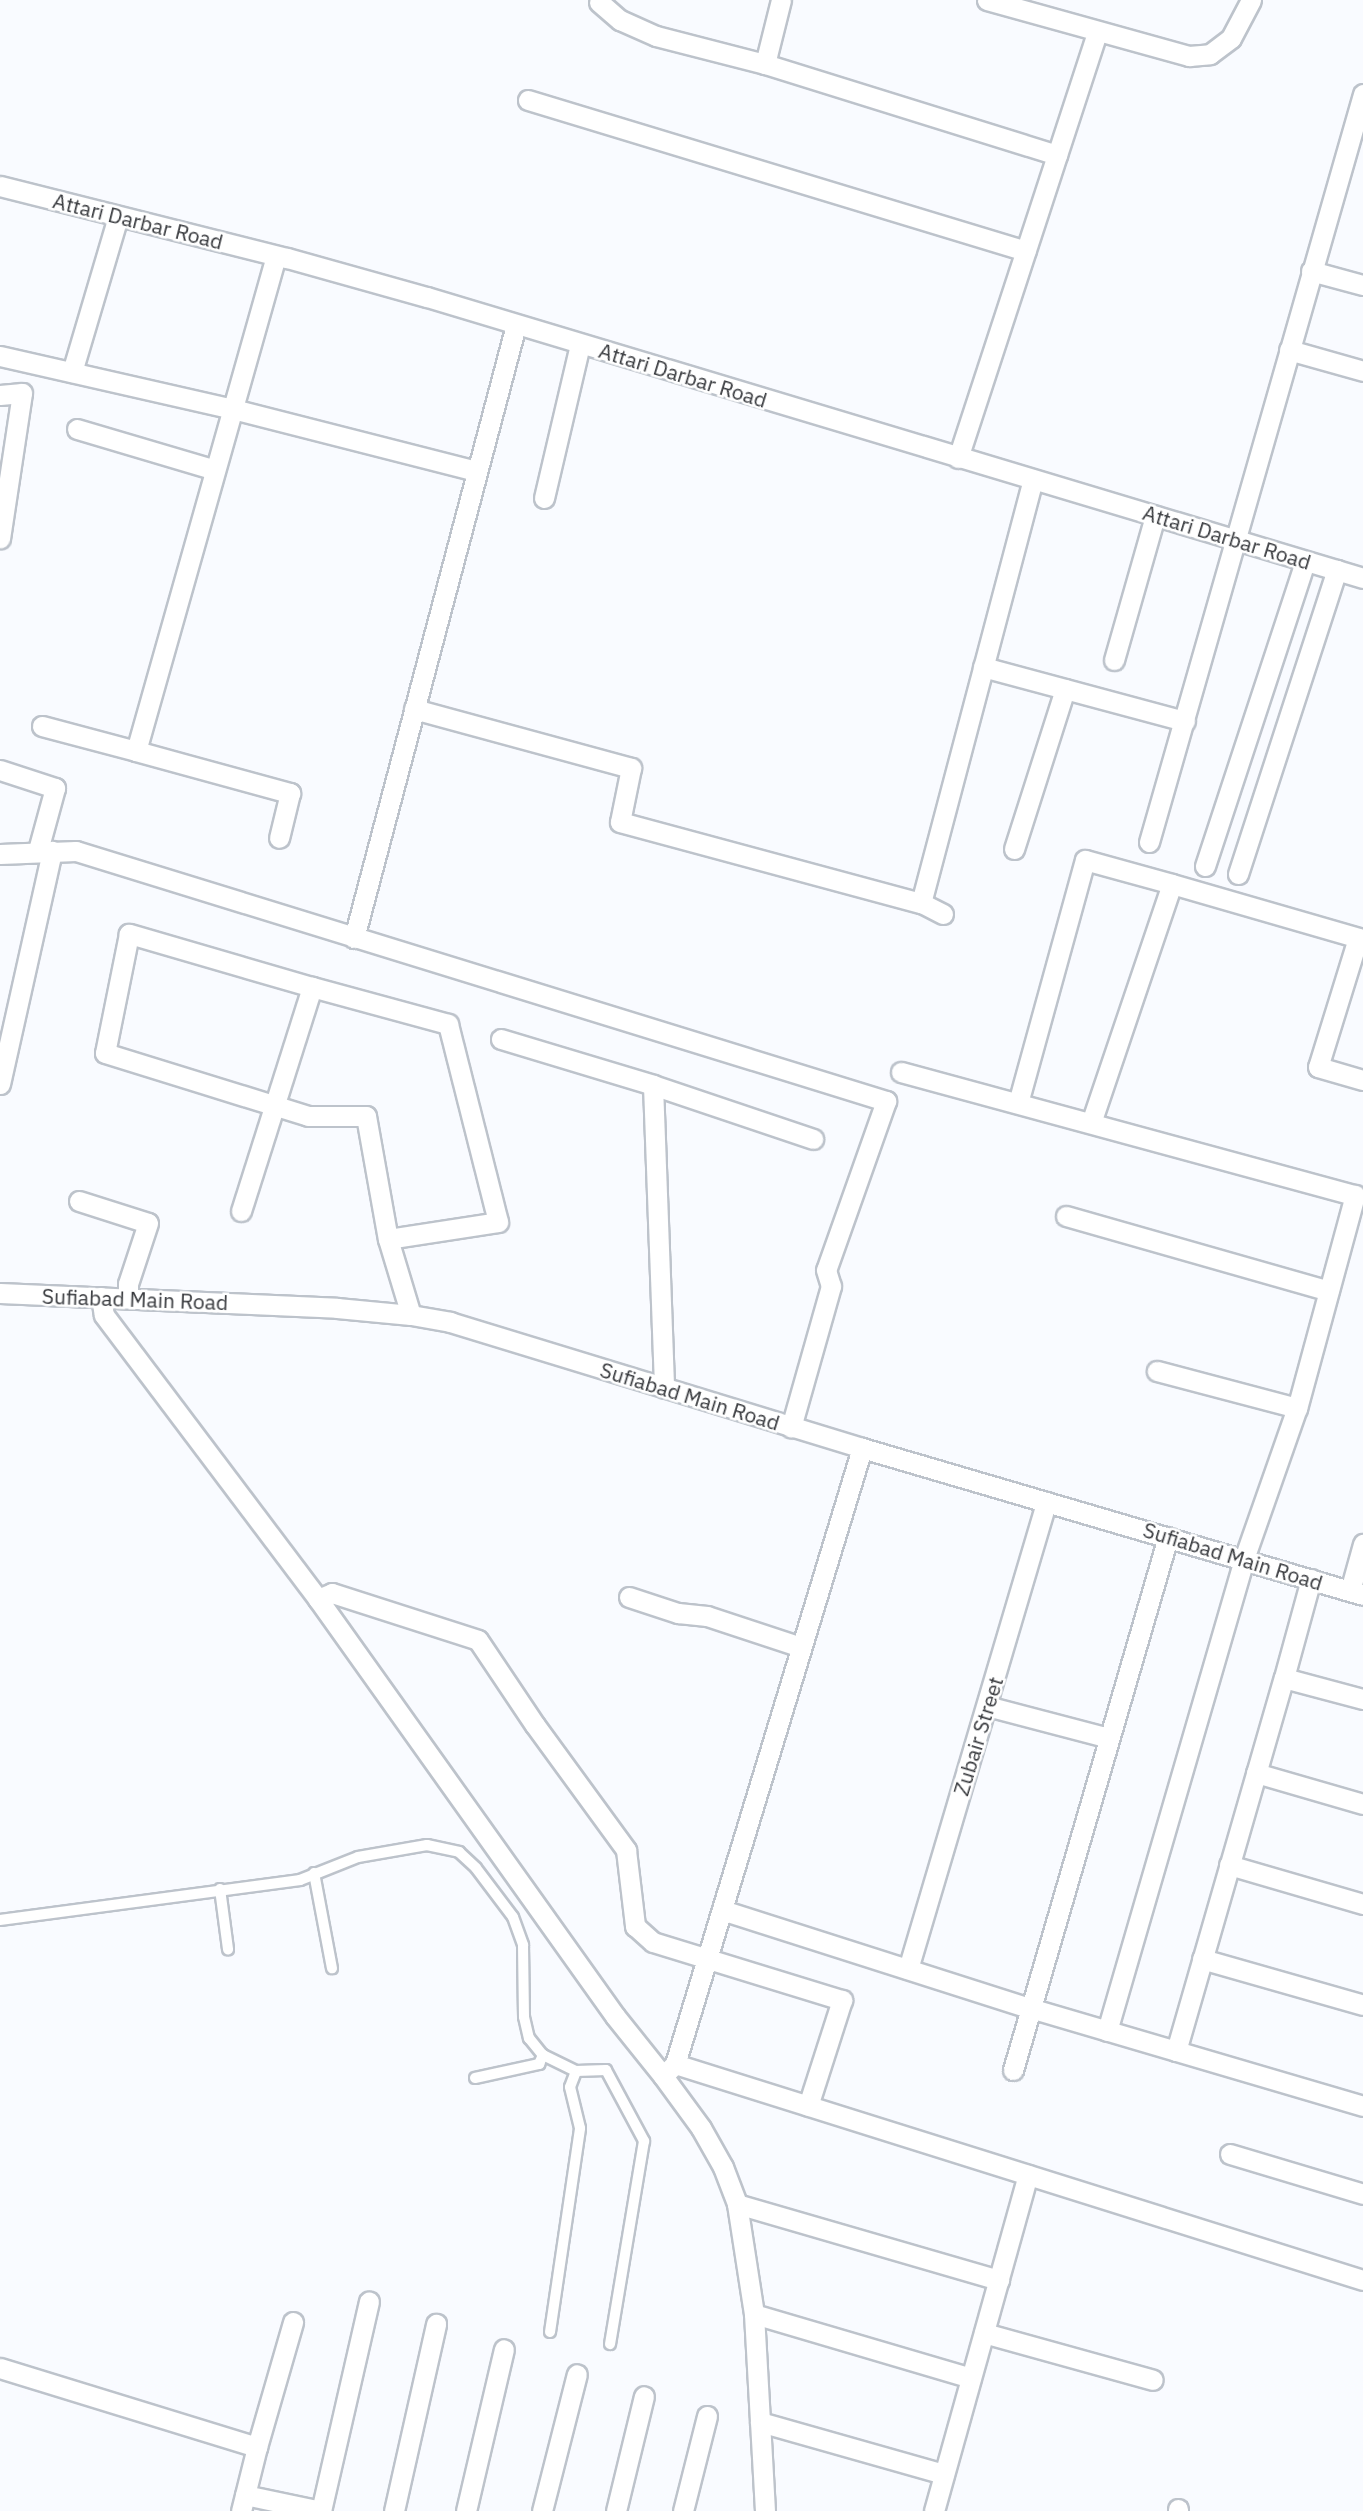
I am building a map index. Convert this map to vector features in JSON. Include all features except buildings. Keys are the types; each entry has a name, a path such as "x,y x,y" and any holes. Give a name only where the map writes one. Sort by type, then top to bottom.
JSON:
{"street":[{"path":"765,64 780,0"},
{"path":"988,0 1189,56 1210,54 1231,38 1251,0"},
{"path":"599,2 620,20 656,36 765,64 1057,155"},
{"path":"958,458 1097,32"},
{"path":"1149,842 1363,94"},
{"path":"528,100 1026,251"},
{"name":"Attari Darbar Road","path":"0,186 276,256 516,325 1363,578"},
{"path":"72,372 118,217"},
{"path":"136,751 276,256"},
{"path":"1311,271 1363,285"},
{"path":"354,938 516,325"},
{"path":"544,498 580,344"},
{"path":"1289,350 1363,371"},
{"path":"0,356 233,409 477,471"},
{"path":"0,395 22,393 0,538"},
{"path":"77,429 215,470"},
{"path":"921,903 1032,480"},
{"path":"1114,660 1155,516"},
{"path":"1205,866 1305,561"},
{"path":"1238,874 1337,570"},
{"path":"983,667 1185,721"},
{"path":"1014,849 1065,689"},
{"path":"414,709 631,768 620,822 921,903 943,914"},
{"path":"42,726 290,793 279,838"},
{"path":"0,770 55,788 0,1084"},
{"path":"0,854 76,850 886,1101 826,1269 831,1286 791,1427"},
{"path":"1018,1103 1085,860 1361,938 1318,1067 1363,1080"},
{"path":"1091,1123 1172,884"},
{"path":"388,1239 498,1222 448,1024 129,934 104,1053 308,1116 366,1116 388,1239 411,1315"},
{"path":"241,1211 312,987"},
{"path":"501,1039 653,1085 813,1139"},
{"path":"901,1072 1359,1191 1297,1408 1244,1559 1107,2031"},
{"path":"653,1085 664,1388"},
{"path":"79,1201 148,1223 128,1284 128,1297"},
{"path":"1066,1216 1329,1291"},
{"name":"Sufiabad Main Road","path":"0,1293 128,1297 411,1315 450,1322 791,1427 1356,1593"},
{"path":"101,1297 104,1315 318,1599 615,2016 669,2070 723,2167 737,2204 754,2314 765,2511"},
{"path":"1157,1371 1297,1408"},
{"path":"669,2070 722,1910 862,1448"},
{"name":"Zubair Street","path":"908,1969 1046,1502"},
{"path":"1013,2070 1168,1536"},
{"path":"1356,1593 1363,1544"},
{"path":"1175,2051 1311,1579"},
{"path":"318,1599 331,1593 478,1640 535,1725 626,1850 635,1926 653,1942 842,2000 808,2106"},
{"path":"629,1597 678,1613 707,1616 801,1647"},
{"path":"1284,1678 1363,1699"},
{"path":"987,1706 1109,1738"},
{"path":"1256,1773 1363,1804"},
{"path":"1229,1865 1363,1903"},
{"path":"722,1910 1030,2008 1363,2106"},
{"path":"1202,1959 1363,2005"},
{"path":"669,2070 808,2106 1363,2280"},
{"path":"1230,2154 1363,2194"},
{"path":"934,2511 1028,2175"},
{"path":"737,2204 999,2280"},
{"path":"293,2322 243,2503 321,2511 369,2301"},
{"path":"754,2314 971,2378"},
{"path":"394,2511 436,2324"},
{"path":"984,2333 1153,2380"},
{"path":"466,2511 503,2349"},
{"path":"0,2368 257,2448"},
{"path":"542,2511 577,2374"},
{"path":"616,2511 644,2396"},
{"path":"683,2511 707,2416"},
{"path":"760,2423 944,2474"}],"lane":[{"path":"0,1920 300,1880 358,1857 427,1845 459,1852 477,1868 513,1917 523,1945 529,2038 543,2056 576,2071 606,2070 644,2141 610,2344"},
{"path":"314,1873 331,1968"},
{"path":"220,1889 228,1949"},
{"path":"475,2078 539,2064 543,2056"},
{"path":"550,2332 580,2128 570,2087 576,2071"}]}
